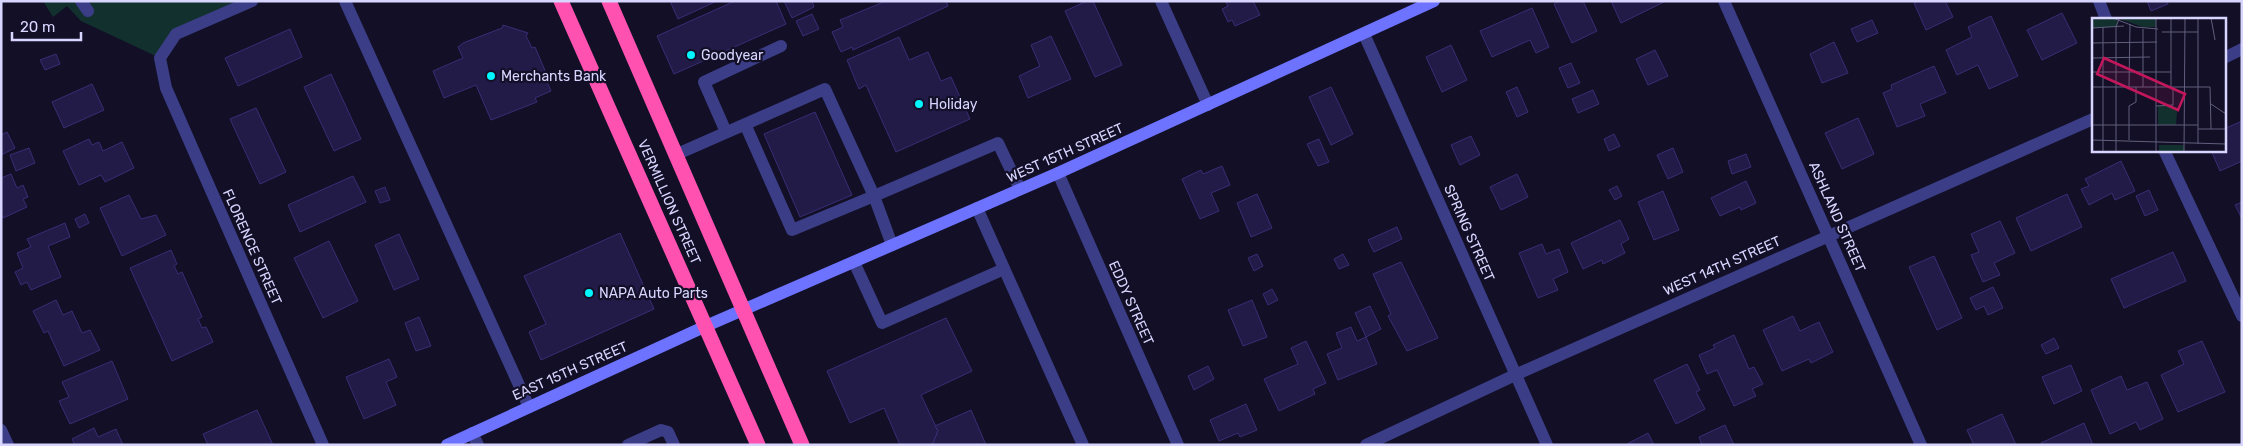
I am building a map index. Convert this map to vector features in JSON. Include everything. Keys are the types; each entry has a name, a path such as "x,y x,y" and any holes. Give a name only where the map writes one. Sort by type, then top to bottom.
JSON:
{"highway":[{"name":"VERMILLION STREET","path":"561,1 758,445"},
{"name":"VERMILLION STREET","path":"609,1 802,445"}],"street":[{"name":"FLORENCE STREET","path":"252,1 176,34 160,58 166,88 324,445"},
{"path":"345,1 529,407"},
{"path":"1161,1 1208,105"},
{"name":"WEST 15TH STREET","path":"706,326 1058,173 1434,1"},
{"name":"ASHLAND STREET","path":"1724,1 1921,445"},
{"path":"2099,1 2106,18"},
{"name":"SPRING STREET","path":"1364,34 1547,445"},
{"path":"726,132 704,82 781,46"},
{"path":"2226,57 2242,49"},
{"path":"675,154 825,89 874,196 892,245"},
{"name":"WEST 14TH STREET","path":"1366,445 1515,375 2092,119"},
{"path":"745,124 792,230 998,143 1020,189"},
{"path":"2164,151 2242,316"},
{"name":"EDDY STREET","path":"1058,173 1178,445"},
{"path":"977,208 1083,445"},
{"path":"854,262 882,323 1004,270"},
{"name":"EAST 15TH STREET","path":"447,445 475,439 529,407 706,326"},
{"path":"1,430 8,445"},
{"path":"628,445 662,430 668,432 674,445"}],"green space":[{"path":"43,1 252,1 176,34 160,58 81,21 67,6 53,17"}],"building":[{"path":"670,1 717,1 678,19"},
{"name":"Goodyear","path":"735,1 776,1 786,24 674,74 657,36"},
{"path":"784,1 812,1 814,7 792,18"},
{"path":"886,1 946,1 948,6 853,50 852,47 841,52 832,32 843,27 840,20"},
{"path":"1087,1 1093,1 1122,65 1095,77 1065,11"},
{"path":"1225,1 1253,1 1260,15 1235,26 1232,20 1228,22 1222,9 1228,6"},
{"path":"1559,1 1583,1 1597,31 1572,43 1554,4"},
{"path":"1611,1 1666,1 1621,23"},
{"path":"1919,1 1945,1 1953,17 1926,30 1914,3"},
{"path":"2147,1 2167,1 2168,4 2151,11"},
{"path":"1532,8 1549,47 1536,53 1530,40 1492,57 1480,31"},
{"path":"2062,13 2077,43 2042,60 2027,30"},
{"path":"812,14 819,29 803,36 796,21"},
{"path":"1991,16 2018,76 1989,89 1978,65 1957,75 1946,50 1972,37 1968,27"},
{"path":"1872,20 1878,33 1857,42 1851,29"},
{"name":"Merchants Bank","path":"503,25 528,33 526,36 532,48 535,47 549,80 547,82 551,91 535,98 537,102 491,120 476,85 444,98 433,71 463,58 458,47 463,43 502,28"},
{"path":"290,29 302,57 238,86 225,58"},
{"path":"1051,36 1071,79 1028,98 1019,76 1040,66 1031,45"},
{"name":"Holiday","path":"899,37 909,60 928,52 941,81 951,77 970,119 896,152 866,85 859,89 847,60"},
{"path":"1834,42 1848,73 1822,83 1810,54"},
{"path":"1451,45 1467,80 1442,92 1426,57"},
{"path":"1655,50 1668,76 1648,85 1636,59"},
{"path":"56,54 60,64 45,70 40,60"},
{"path":"1571,63 1580,83 1568,88 1559,68"},
{"path":"1934,66 1946,93 1920,104 1925,116 1897,127 1883,93 1892,89 1891,85"},
{"path":"331,74 361,139 334,151 304,87"},
{"path":"92,84 104,110 64,128 52,102"},
{"path":"1331,87 1353,134 1331,145 1309,97"},
{"path":"1517,87 1528,112 1517,117 1506,92"},
{"path":"1593,90 1599,104 1578,113 1572,99"},
{"path":"256,108 286,172 260,184 230,119"},
{"path":"815,112 852,195 800,217 764,134"},
{"path":"1858,118 1874,154 1842,169 1825,133"},
{"path":"2242,121 2242,161 2220,171 2211,151 2226,151 2226,128"},
{"path":"7,132 15,148 1,155 1,135"},
{"path":"1614,134 1620,146 1609,151 1604,139"},
{"path":"1471,136 1480,155 1460,165 1451,145"},
{"path":"89,139 92,145 99,142 103,151 122,142 134,168 105,182 101,175 79,185 63,151"},
{"path":"1319,139 1329,162 1318,166 1307,144"},
{"path":"29,148 35,163 16,171 10,155"},
{"path":"1673,148 1683,172 1668,179 1657,155"},
{"path":"1746,154 1751,167 1732,174 1728,161"},
{"path":"2121,161 2135,191 2115,200 2112,193 2089,205 2081,189 2089,186 2085,179"},
{"path":"1222,166 1230,185 1211,193 1219,211 1200,219 1182,179 1201,170 1203,174"},
{"path":"11,174 17,188 23,185 28,197 23,199 27,207 3,218 1,214 1,178"},
{"path":"1517,174 1528,197 1501,210 1490,187"},
{"path":"353,176 366,202 300,232 288,205"},
{"path":"1746,181 1756,203 1741,210 1740,207 1720,216 1711,198"},
{"path":"1617,186 1622,196 1615,200 1609,190"},
{"path":"385,187 390,200 380,203 375,191"},
{"path":"2149,190 2158,210 2145,216 2136,196"},
{"path":"1663,191 1679,230 1654,240 1638,202"},
{"path":"1257,194 1272,228 1251,237 1237,203"},
{"path":"2067,194 2082,227 2031,251 2016,218"},
{"path":"129,195 141,219 156,215 166,235 122,256 100,208"},
{"path":"2242,202 2242,219 2235,205"},
{"path":"85,214 89,223 79,228 75,219"},
{"path":"1620,220 1629,239 1621,244 1625,253 1603,264 1602,260 1583,269 1571,243"},
{"path":"2000,221 2015,253 1994,263 2000,275 1983,282 1971,255 1979,252 1971,234"},
{"path":"65,223 70,237 48,246 61,277 31,290 27,282 21,285 15,272 23,268 17,253 31,247 27,239"},
{"path":"1397,227 1402,239 1374,252 1368,240"},
{"name":"NAPA Auto Parts","path":"620,233 654,309 541,360 529,332 546,324 524,276"},
{"path":"399,234 419,279 394,290 375,245"},
{"path":"329,241 358,301 323,318 294,258"},
{"path":"1542,244 1546,254 1559,249 1568,272 1553,279 1558,290 1538,298 1519,253"},
{"path":"171,250 177,264 174,266 178,274 182,272 202,317 198,319 202,328 206,327 213,342 172,361 130,268"},
{"path":"2173,252 2186,281 2124,308 2111,279"},
{"path":"1257,254 1263,266 1254,271 1248,258"},
{"path":"1343,254 1349,265 1339,269 1334,259"},
{"path":"1934,256 1962,318 1937,330 1909,267"},
{"path":"1401,262 1438,338 1407,351 1388,316 1391,314 1373,274"},
{"path":"1993,287 2003,308 1988,315 1984,306 1976,310 1970,298"},
{"path":"1272,289 1278,300 1268,305 1263,294"},
{"path":"56,300 63,315 72,311 82,333 90,330 100,350 64,366 48,331 44,333 33,311"},
{"path":"1252,300 1267,337 1243,346 1228,310"},
{"path":"1370,306 1381,329 1366,337 1355,313"},
{"path":"1793,316 1800,331 1819,322 1833,352 1811,363 1809,359 1782,371 1763,330"},
{"path":"419,317 431,346 416,351 405,323"},
{"path":"946,318 972,371 921,395 938,431 932,445 900,445 884,408 850,423 827,371"},
{"path":"1351,327 1357,341 1366,337 1377,364 1338,380 1327,354 1342,348 1336,333"},
{"path":"1734,335 1749,369 1754,367 1763,384 1752,389 1756,396 1734,406 1717,370 1707,374 1699,355 1715,348 1713,345"},
{"path":"2054,338 2059,348 2046,354 2041,345"},
{"path":"1306,341 1326,383 1313,389 1315,394 1279,411 1264,379 1298,364 1291,348"},
{"path":"2202,341 2225,392 2178,412 2161,375 2184,364 2178,351"},
{"path":"389,359 397,377 386,382 396,405 364,419 346,377"},
{"path":"112,361 128,399 70,424 59,401 69,397 62,382"},
{"path":"1687,364 1700,390 1696,392 1705,409 1676,424 1654,380"},
{"path":"2071,365 2082,391 2054,404 2042,377"},
{"path":"1208,366 1214,379 1194,390 1188,376"},
{"path":"2121,376 2127,390 2147,382 2163,419 2140,430 2136,422 2110,434 2091,390"},
{"path":"1246,404 1257,430 1240,437 1238,433 1219,441 1210,420"},
{"path":"257,410 273,445 208,445 203,434"},
{"path":"971,410 986,445 932,445 938,431 935,426"},
{"path":"2002,414 2016,445 1974,445 1967,430"},
{"path":"2084,423 2093,445 2041,445 2041,443"},
{"path":"1725,425 1734,445 1702,445 1699,437"},
{"path":"94,428 98,437 116,429 123,445 75,445 72,439"},
{"path":"1648,433 1654,445 1627,444"}],"place":[{"name":"Goodyear","path":"691,55"},
{"name":"Merchants Bank","path":"491,76"},
{"name":"Holiday","path":"919,104"},
{"name":"NAPA Auto Parts","path":"589,293"}]}
